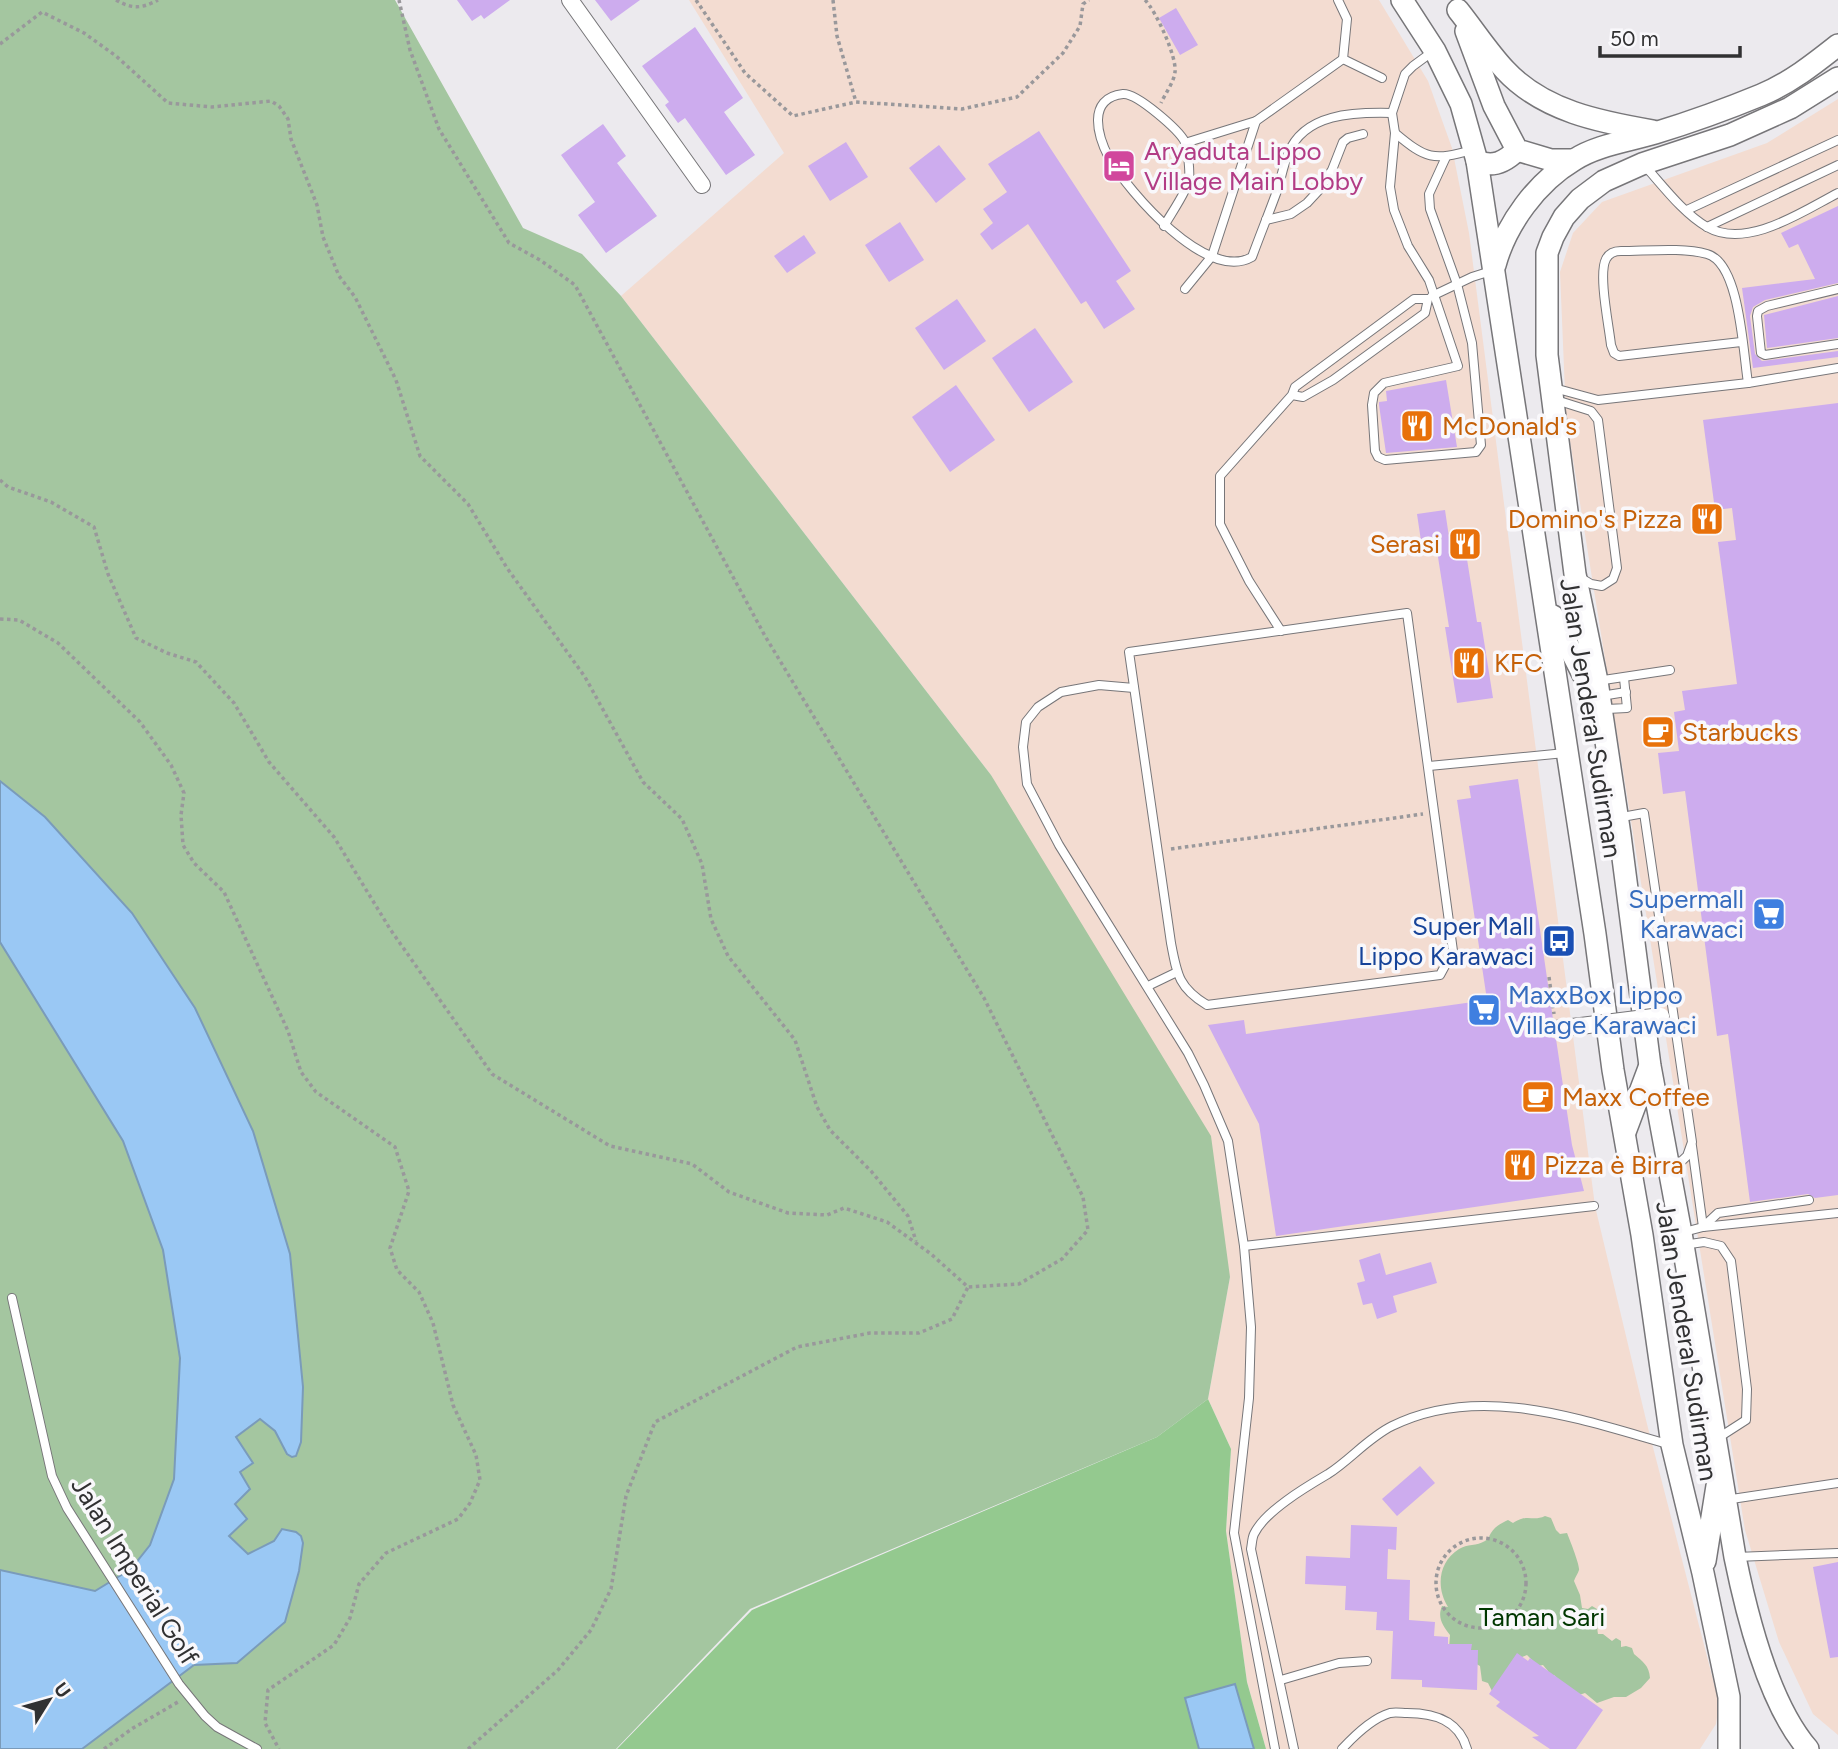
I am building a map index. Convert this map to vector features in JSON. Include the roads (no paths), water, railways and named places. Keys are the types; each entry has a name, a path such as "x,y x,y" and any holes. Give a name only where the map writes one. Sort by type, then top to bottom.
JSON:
{"street":[{"path":"570,0 702,185"},
{"name":"Jalan Jenderal Sudirman","path":"1402,0 1435,51 1461,104 1475,156 1545,599 1672,1446 1703,1573 1729,1697 1729,1749"},
{"path":"1455,5 1506,71 1544,101 1602,122 1658,132"},
{"path":"1455,5 1494,106 1517,150 1550,160 1573,160"},
{"path":"1493,270 1501,242 1530,198 1573,160 1764,94 1803,73 1838,46"},
{"name":"Jalan Jenderal Sudirman","path":"1808,1749 1794,1732 1772,1685 1745,1603 1735,1557 1650,1066 1599,695 1575,574 1547,355 1547,253 1564,217 1580,199 1604,181 1642,164 1730,135 1790,108 1838,78"},
{"path":"1475,156 1491,165 1499,164 1517,150"},
{"path":"1545,599 1599,695"},
{"path":"1556,1030 1661,1016"},
{"path":"1624,1134 1650,1066"},
{"path":"1703,1573 1720,1470"}],"lane":[{"path":"1185,143 1256,121 1343,59 1347,19 1338,0"},
{"path":"1292,395 1303,397 1334,380 1425,313 1431,297 1429,280 1408,246 1394,210 1390,187 1395,133 1392,113 1405,74 1435,51"},
{"path":"1343,59 1381,78"},
{"path":"1164,226 1189,182 1185,143 1157,113 1132,96 1124,94 1106,102 1098,112 1098,131 1119,174 1164,226 1185,242 1212,256 1235,262 1243,262 1252,257 1288,152 1306,131 1326,118 1363,112 1392,113"},
{"path":"1185,289 1212,256 1256,121"},
{"path":"1395,133 1420,154 1475,156"},
{"path":"1266,220 1291,214 1307,203 1332,170 1343,142 1363,134"},
{"path":"1687,210 1838,140"},
{"path":"1431,297 1438,307 1458,366 1384,383 1374,393 1372,405 1375,451 1378,457 1385,460 1476,452 1480,449 1472,343 1457,284 1436,229 1429,202 1429,194 1446,157"},
{"path":"1642,164 1707,227 1728,233 1765,229 1788,220 1838,193"},
{"path":"1707,227 1838,166"},
{"path":"1741,342 1619,356 1614,353 1603,277 1605,260 1613,252 1691,251 1709,254 1719,260 1725,266 1734,290 1748,383"},
{"path":"1282,631 1249,581 1220,524 1220,476 1292,395 1295,387 1414,299 1431,297 1493,270"},
{"path":"1838,289 1767,306 1758,311 1757,316 1759,348 1765,355 1838,344"},
{"path":"1551,393 1598,400 1748,383 1838,368"},
{"path":"1551,393 1591,411 1598,421 1617,568 1613,579 1602,586 1591,584 1575,574"},
{"path":"1407,613 1453,951 1440,975 1207,1005 1189,994 1177,972 1129,652 1282,631 1407,613"},
{"path":"1599,695 1624,678 1670,670"},
{"path":"1624,678 1627,708 1607,709 1622,817 1644,813 1703,1227"},
{"path":"1134,688 1099,685 1061,692 1038,707 1026,722 1023,747 1027,784 1059,845 1188,1052 1228,1141 1244,1246 1251,1327 1250,1375 1234,1533 1275,1749"},
{"path":"1599,695 1626,692"},
{"path":"1429,766 1568,753"},
{"path":"1148,986 1177,972"},
{"path":"1670,1172 1686,1156 1692,1142"},
{"path":"1682,1239 1703,1227 1718,1213 1809,1200"},
{"path":"1244,1246 1594,1206"},
{"path":"1703,1227 1838,1213"},
{"path":"1682,1239 1721,1246 1731,1261 1747,1389 1746,1420 1715,1439"},
{"name":"Jalan Imperial Golf","path":"12,1298 52,1476 67,1508 179,1684 217,1727 257,1749"},
{"path":"1294,1749 1251,1549 1254,1534 1264,1520 1301,1490 1334,1470 1390,1427 1444,1408 1490,1405 1578,1419 1672,1446"},
{"path":"1726,1500 1838,1483"},
{"path":"1735,1557 1838,1553"},
{"path":"1281,1680 1339,1663 1367,1661"},
{"path":"1342,1749 1367,1727 1391,1713 1425,1713 1441,1717 1454,1726 1467,1749"}],"water":[{"path":"0,781 45,817 132,913 195,1008 253,1131 290,1254 303,1387 301,1442 296,1456 287,1454 275,1431 260,1419 236,1437 253,1463 240,1472 250,1489 235,1504 247,1519 229,1536 248,1554 274,1541 282,1529 296,1532 303,1543 299,1571 285,1622 237,1663 194,1665 82,1749 0,1749 0,1570 95,1591 131,1569 150,1545 174,1479 180,1358 163,1250 123,1141 0,942"},
{"path":"1235,1684 1254,1749 1199,1749 1185,1698"}],"place":[{"name":"Aryaduta Lippo Village Main Lobby","path":"1119,166"},
{"name":"McDonald's","path":"1417,426"},
{"name":"Domino's Pizza","path":"1707,519"},
{"name":"Serasi","path":"1465,544"},
{"name":"KFC","path":"1469,663"},
{"name":"Starbucks","path":"1658,732"},
{"name":"Supermall Karawaci","path":"1769,914"},
{"name":"Super Mall Lippo Karawaci","path":"1559,941"},
{"name":"MaxxBox Lippo Village Karawaci","path":"1484,1010"},
{"name":"Maxx Coffee","path":"1538,1097"},
{"name":"Pizza ė Birra","path":"1520,1165"}],"park label":[{"name":"Taman Sari","path":"1542,1617"}]}
